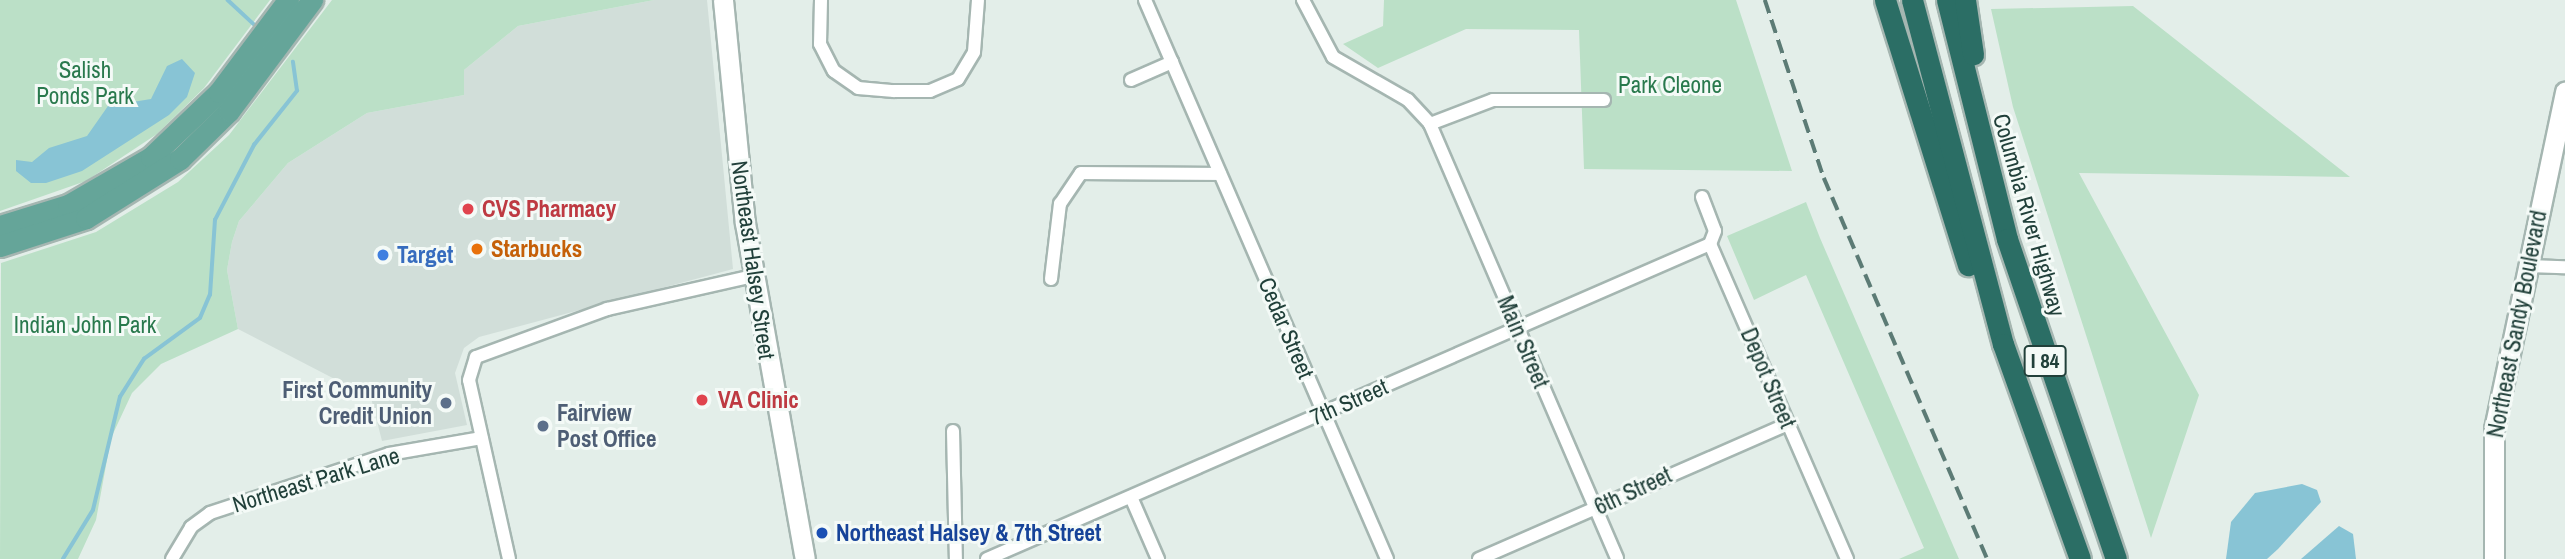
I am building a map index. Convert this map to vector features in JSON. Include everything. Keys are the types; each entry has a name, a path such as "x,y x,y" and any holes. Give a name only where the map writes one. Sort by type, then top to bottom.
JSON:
{"highway":[{"path":"1885,0 1955,236 2003,344"},
{"name":"I 84","path":"1912,0 2003,344 2080,559"},
{"name":"Columbia River Highway","path":"1947,0 1985,160 2056,395 2116,559"},
{"path":"1965,0 1985,160"}],"main road":[{"path":"0,226 77,200 151,157 219,92 288,0"},
{"path":"0,246 102,210 180,159 229,111 312,0"},
{"name":"Northeast Halsey Street","path":"723,0 753,276 805,559"},
{"name":"Northeast Sandy Boulevard","path":"2494,559 2494,429 2565,91"}],"street":[{"path":"821,0 820,44 834,71 858,88 930,91 958,79 974,52 978,0"},
{"name":"Cedar Street","path":"1145,0 1387,559"},
{"path":"1303,0 1316,35 1333,57 1408,100 1430,124 1493,100 1604,100"},
{"path":"1131,80 1172,62"},
{"name":"Main Street","path":"1430,124 1617,559"},
{"path":"1051,279 1060,204 1081,173 1220,174"},
{"name":"Depot Street","path":"1702,197 1715,231 1710,244 1847,559"},
{"name":"7th Street","path":"987,559 1710,244"},
{"path":"2527,265 2565,267"},
{"path":"509,559 469,380 476,357 489,350 548,336 607,309 753,276"},
{"name":"6th Street","path":"1479,559 1788,424"},
{"path":"953,431 956,559"},
{"name":"Northeast Park Lane","path":"172,559 191,527 210,513 389,454 482,438"},
{"path":"1130,497 1157,559"}],"shaded area":[{"path":"654,0 707,0 733,269 479,337 464,348 455,373 467,425 382,441 369,390 352,388 238,329 227,270 232,242 239,221 288,163 367,113 464,95 464,70 518,26"}],"green space":[{"name":"Salish Ponds Park","path":"0,0 270,0 204,88 157,134 86,181 0,211"},
{"name":"Indian John Park","path":"332,0 654,0 518,26 464,70 464,95 367,113 288,163 239,221 232,242 227,270 238,329 161,364 132,393 111,438 96,520 78,559 0,559 1,263 96,232 178,182 229,135"},
{"name":"Park Cleone","path":"1384,0 1736,0 1792,171 1584,169 1579,30 1466,29 1378,68 1343,44 1383,26"},
{"path":"2133,6 2350,177 2079,173 2199,395 2151,538 2013,107 1991,9"},
{"path":"1806,202 1959,559 1899,559 1924,548 1806,275 1754,300 1727,236"}],"water":[{"path":"182,59 195,73 187,97 169,115 82,171 46,183 31,183 16,171 16,160 32,162 49,148 87,136 108,106 151,99 167,66"},
{"path":"2302,484 2317,490 2321,502 2278,549 2267,559 2226,559 2231,522 2255,493"},
{"path":"2339,526 2353,534 2356,559 2301,559"}],"waterway":[{"path":"228,0 254,24"},
{"path":"63,559 93,510 120,397 144,359 200,318 210,295 215,220 254,145 297,91 293,62"}],"railway":[{"path":"1765,0 1824,178 1987,559"}],"place":[{"name":"CVS Pharmacy","path":"468,209"},
{"name":"Starbucks","path":"477,249"},
{"name":"Target","path":"383,255"},
{"name":"VA Clinic","path":"702,400"},
{"name":"First Community Credit Union","path":"446,403"},
{"name":"Fairview Post Office","path":"543,426"},
{"name":"Northeast Halsey & 7th Street","path":"822,533"}]}
